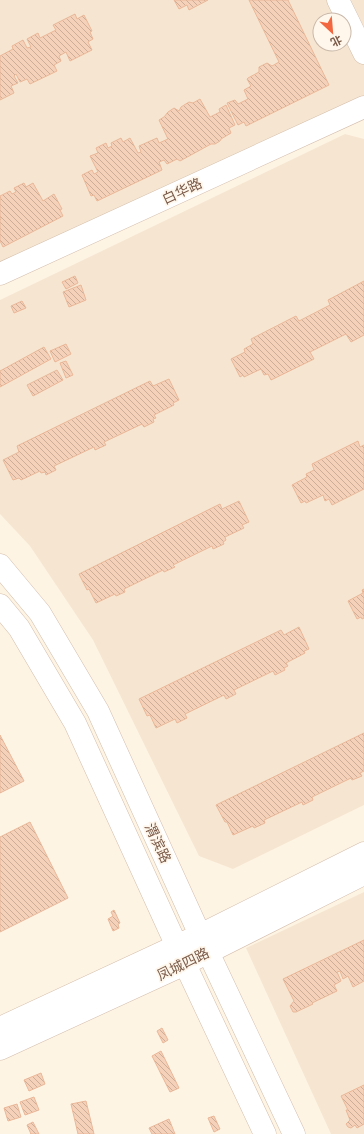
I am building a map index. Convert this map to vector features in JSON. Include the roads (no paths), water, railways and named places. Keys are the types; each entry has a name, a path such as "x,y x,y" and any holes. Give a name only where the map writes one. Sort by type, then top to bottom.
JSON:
{"street":[{"path":"338,0 364,53"},
{"name":"白华路","path":"0,274 364,107"},
{"name":"渭滨路","path":"0,565 40,613 98,711 204,943 294,1134"},
{"name":"渭滨路","path":"0,605 19,628 75,723 265,1134"},
{"name":"凤城四路","path":"0,1049 204,943 364,853"},
{"name":"凤城四路","path":"204,943 364,874"},
{"name":"凤城四路","path":"0,1028 181,955"}]}
